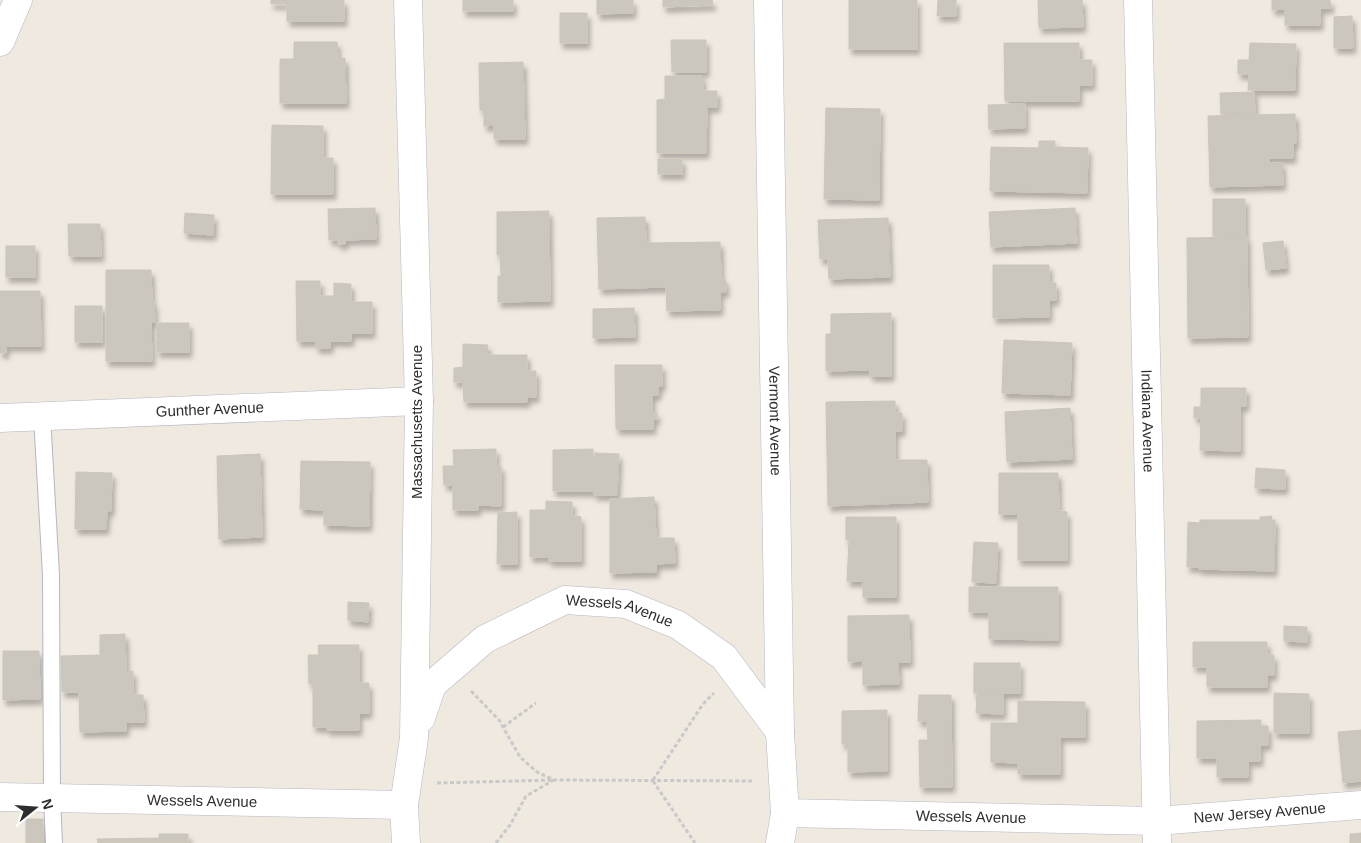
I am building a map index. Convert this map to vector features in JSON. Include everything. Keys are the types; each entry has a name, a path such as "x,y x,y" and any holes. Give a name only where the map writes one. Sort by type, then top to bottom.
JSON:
{"street":[{"path":"0,42 18,0"},
{"name":"Massachusetts Avenue","path":"406,843 406,794 414,738 419,401 408,0"},
{"name":"Vermont Avenue","path":"768,0 780,732 785,813 780,843"},
{"name":"Indiana Avenue","path":"1138,0 1157,832"},
{"name":"Gunther Avenue","path":"0,418 419,401"},
{"name":"Wessels Avenue","path":"414,738 432,685 485,639 565,600 626,604 678,625 724,657 780,732"},
{"name":"Wessels Avenue","path":"0,797 406,794"},
{"name":"New Jersey Avenue","path":"1157,832 1361,805"},
{"name":"Wessels Avenue","path":"785,813 1157,832"}],"lane":[{"path":"42,416 51,575 54,843"}],"path":[{"path":"450,669 499,720 520,757 538,772 554,780"},
{"path":"653,780 703,704 735,672"},
{"path":"503,727 536,703"},
{"path":"496,843 526,796 554,780"},
{"path":"406,794 554,780 783,781"},
{"path":"653,780 695,843"}],"building":[{"path":"271,0 344,0 344,21 287,21 287,4 271,4"},
{"path":"463,0 513,0 513,11 463,11"},
{"path":"597,0 633,0 633,13 597,14"},
{"path":"663,0 712,0 713,5 663,7"},
{"path":"849,0 917,0 917,49 849,49"},
{"path":"938,0 956,0 956,16 937,16"},
{"path":"1038,0 1082,0 1083,27 1039,28"},
{"path":"1272,0 1330,0 1331,8 1320,8 1320,25 1285,25 1285,9 1272,10"},
{"path":"560,13 587,13 587,43 560,43"},
{"path":"1352,16 1353,48 1334,48 1334,17"},
{"path":"671,40 706,40 706,72 672,72"},
{"path":"294,42 337,42 338,59 345,58 346,103 280,103 280,59 294,59"},
{"path":"1004,43 1079,43 1079,60 1092,60 1092,85 1079,85 1079,101 1005,101"},
{"path":"1250,43 1296,44 1295,90 1248,90 1249,74 1238,74 1238,60 1249,60"},
{"path":"523,62 525,139 494,139 494,125 484,126 484,110 480,110 479,63"},
{"path":"665,76 702,76 703,91 717,91 717,107 707,107 706,153 657,153 657,100 665,99"},
{"path":"1254,92 1255,113 1221,114 1220,93"},
{"path":"1025,104 1025,128 989,129 988,105"},
{"path":"826,108 880,109 879,200 824,199"},
{"path":"1295,114 1296,143 1293,143 1293,158 1269,158 1269,163 1282,163 1283,185 1210,187 1208,116"},
{"path":"272,125 323,126 323,158 333,158 333,194 271,194"},
{"path":"1039,141 1055,141 1055,147 1088,148 1087,193 990,191 991,147 1039,148"},
{"path":"658,159 682,159 682,174 658,174"},
{"path":"1213,199 1245,199 1245,236 1213,236"},
{"path":"375,208 376,239 345,240 345,244 338,244 338,240 329,240 328,209"},
{"path":"1075,208 1077,243 991,247 989,212"},
{"path":"549,211 550,301 498,302 498,276 501,276 500,255 497,255 497,212"},
{"path":"185,213 214,215 213,235 184,233"},
{"path":"645,217 646,243 720,242 721,279 725,279 726,292 720,292 720,310 667,311 666,287 599,289 597,218"},
{"path":"888,218 890,277 829,279 828,259 820,259 818,220"},
{"path":"68,224 100,224 101,256 69,256"},
{"path":"1247,237 1248,337 1188,338 1187,238"},
{"path":"1283,241 1286,268 1266,270 1263,243"},
{"path":"6,246 35,246 35,277 6,277"},
{"path":"993,265 1049,265 1049,283 1056,283 1056,300 1049,300 1049,317 993,318"},
{"path":"106,270 151,270 155,322 151,322 152,361 106,361"},
{"path":"296,281 320,281 320,296 334,296 334,283 351,284 351,302 372,302 372,333 351,333 351,341 330,341 330,348 316,348 316,341 297,341"},
{"path":"0,291 40,291 41,346 6,346 6,353 0,353"},
{"path":"75,306 102,306 102,342 75,342"},
{"path":"634,308 635,337 593,338 593,309"},
{"path":"891,313 891,376 870,376 870,370 826,371 826,334 831,334 831,314"},
{"path":"157,323 189,323 189,352 157,352"},
{"path":"1004,340 1072,343 1070,395 1002,393"},
{"path":"463,344 488,345 487,355 527,355 527,371 536,371 536,397 527,397 527,402 464,402 463,382 454,382 454,368 463,367"},
{"path":"615,365 662,365 662,386 658,386 658,395 652,395 652,413 657,413 657,419 653,419 653,429 616,429"},
{"path":"1201,388 1246,388 1246,406 1240,406 1240,451 1200,450 1201,418 1194,418 1194,407 1201,407"},
{"path":"895,401 895,413 902,413 902,431 895,431 895,460 927,460 928,502 828,506 826,402"},
{"path":"1070,408 1072,459 1007,462 1005,412"},
{"path":"496,449 496,466 501,466 501,506 478,505 478,510 453,510 453,485 444,485 443,466 454,466 453,450"},
{"path":"593,449 593,491 553,491 553,450"},
{"path":"595,453 619,454 617,495 594,495"},
{"path":"260,454 262,537 219,539 217,456"},
{"path":"301,461 370,462 369,526 324,525 324,510 300,509"},
{"path":"1256,468 1285,470 1285,489 1255,488"},
{"path":"76,472 112,473 111,511 107,511 106,529 75,529"},
{"path":"999,473 1058,473 1059,511 1067,512 1067,560 1018,560 1018,514 999,514"},
{"path":"654,497 656,538 674,538 675,563 656,564 656,572 610,573 610,499"},
{"path":"546,501 572,502 572,516 581,517 581,561 549,561 549,557 530,557 530,510 546,510"},
{"path":"517,512 517,564 497,564 498,513"},
{"path":"1272,516 1271,520 1275,520 1274,571 1187,567 1188,522 1200,523 1200,520 1260,520 1260,517"},
{"path":"846,517 896,517 896,597 863,597 863,581 847,581 849,540 846,540"},
{"path":"974,542 998,543 996,583 972,582"},
{"path":"969,587 1058,587 1058,640 989,639 989,612 969,612"},
{"path":"348,602 369,603 368,622 348,620"},
{"path":"909,615 910,662 898,662 899,684 863,685 863,661 848,662 848,616"},
{"path":"1284,626 1307,627 1307,642 1284,641"},
{"path":"125,634 126,672 133,671 133,695 143,695 144,722 126,722 126,731 80,732 79,692 62,692 61,656 100,655 100,635"},
{"path":"1193,642 1267,642 1267,655 1274,655 1274,675 1267,675 1267,687 1207,687 1207,667 1193,667"},
{"path":"318,645 359,645 359,683 369,683 369,713 359,713 359,730 327,730 327,727 313,727 313,684 309,684 308,655 319,655"},
{"path":"3,651 39,651 40,699 3,700"},
{"path":"974,663 1020,663 1020,693 974,693"},
{"path":"1274,693 1309,694 1309,733 1274,733"},
{"path":"977,694 1003,694 1003,714 976,713"},
{"path":"919,695 951,695 952,787 920,787 919,740 928,740 927,721 918,721"},
{"path":"1018,701 1085,702 1085,737 1060,737 1060,774 1018,774 1018,763 991,762 991,723 1018,723"},
{"path":"887,710 887,771 848,772 848,744 842,744 842,711"},
{"path":"1261,720 1261,726 1268,726 1268,745 1260,745 1260,761 1248,761 1248,777 1217,777 1217,758 1197,758 1197,721"},
{"path":"1361,730 1361,781 1343,783 1338,732"},
{"path":"26,819 43,819 43,843 26,843"},
{"path":"1361,833 1361,843 1350,843 1350,834"},
{"path":"159,834 188,834 188,843 98,843 97,839 159,838"}]}
